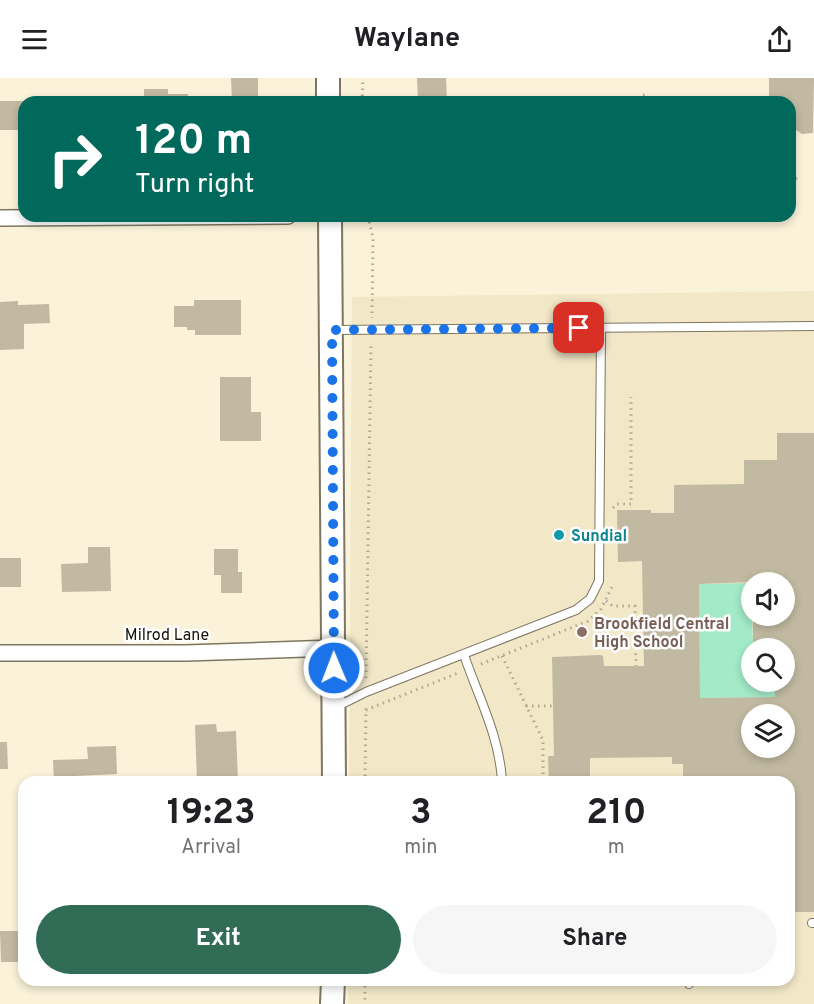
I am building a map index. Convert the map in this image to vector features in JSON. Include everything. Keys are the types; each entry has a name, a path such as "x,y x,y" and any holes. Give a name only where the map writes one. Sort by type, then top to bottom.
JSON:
{"street":[{"path":"328,78 328,96"},
{"path":"0,218 18,218"},
{"path":"330,222 334,776"},
{"name":"Milrod Lane","path":"0,653 186,653 334,648"},
{"path":"333,986 333,1004"}],"lane":[{"path":"332,330 814,326"},
{"path":"335,707 366,692 576,610 585,604 596,590 599,580 601,328"},
{"path":"464,654 493,735 502,776"}],"path":[{"path":"362,96 363,78"},
{"path":"643,94 648,96"},
{"path":"365,776 373,238 369,222"},
{"path":"612,511 616,505 631,504 631,397"},
{"path":"366,710 584,624 596,616 606,601 612,582"},
{"path":"606,601 613,606 635,606 636,666"},
{"path":"502,656 543,742 543,776"},
{"path":"526,706 553,706"},
{"path":"365,986 365,1004"}],"shaded area":[{"name":"Brookfield Central High School","path":"814,291 814,1004 348,1004 348,986 795,986 795,776 349,776 352,297"}],"green space":[{"path":"741,583 741,626 752,626 753,638 741,638 741,692 775,692 775,697 700,698 699,584"}],"building":[{"path":"231,78 258,78 258,96 232,96"},
{"path":"417,78 446,78 447,96 418,96"},
{"path":"769,78 814,78 813,133 802,134 796,130 796,96 769,96"},
{"path":"144,89 168,89 168,94 188,94 188,96 144,96"},
{"path":"0,101 18,101 18,130 0,130"},
{"path":"194,300 241,300 241,335 195,335 195,330 187,330 187,327 174,327 174,306 194,306"},
{"path":"18,301 18,305 49,304 50,323 24,324 24,349 0,350 0,302"},
{"path":"220,377 251,377 251,412 261,412 261,441 220,441"},
{"path":"777,433 814,433 814,912 795,912 795,776 683,776 683,764 672,764 672,757 590,758 590,776 549,776 548,756 554,756 552,657 600,655 603,656 604,666 644,666 642,561 618,562 617,510 674,513 674,485 744,484 744,460 777,460","holes":["741,572 795,572 795,626 753,626 753,638 795,638 795,692 775,692 775,697 700,698 699,584 741,582"]},
{"path":"88,547 110,547 111,591 62,592 61,564 88,563"},
{"path":"214,549 238,549 238,572 242,572 242,593 221,593 221,575 214,575"},
{"path":"0,558 21,558 21,587 0,587"},
{"path":"216,724 217,732 236,731 238,776 197,776 195,725"},
{"path":"0,742 7,742 8,769 0,769"},
{"path":"116,746 117,774 54,776 53,760 88,759 87,747"},
{"path":"0,931 18,931 18,962 1,962"}],"place":[{"name":"Sundial","path":"559,535"},
{"name":"Brookfield Central High School","path":"582,632"}],"route":[{"path":"334,668 332,330 579,328"}]}
